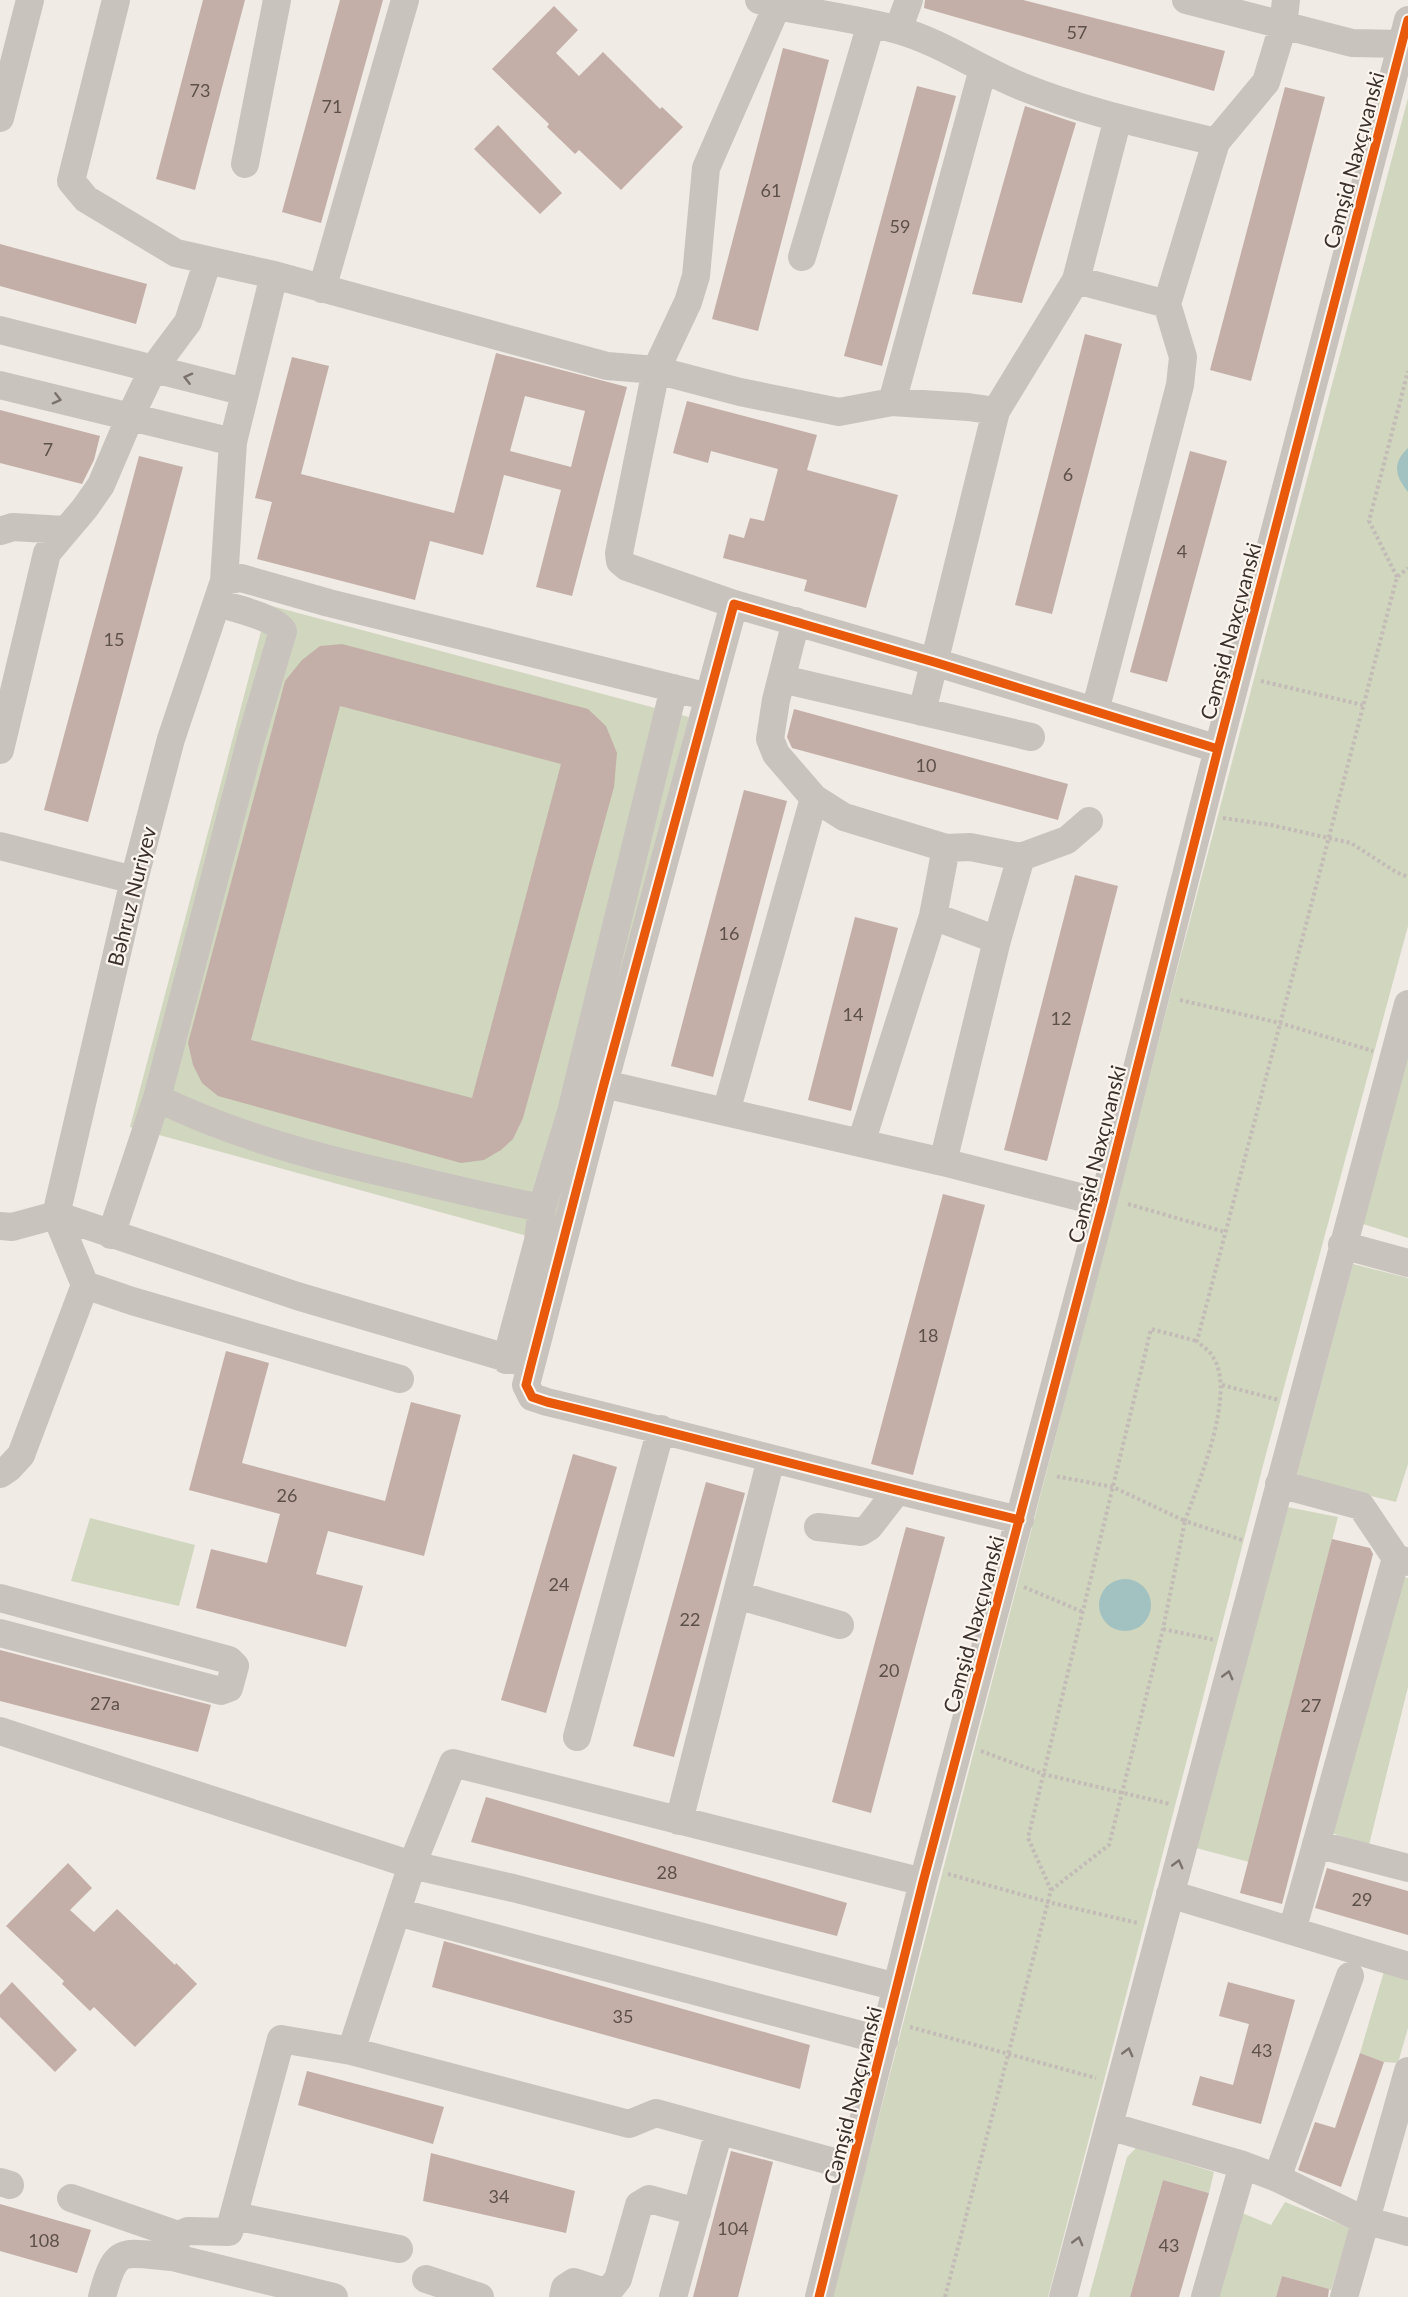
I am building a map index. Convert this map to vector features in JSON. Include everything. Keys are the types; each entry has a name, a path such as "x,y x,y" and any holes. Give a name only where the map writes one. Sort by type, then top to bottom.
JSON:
{"street":[{"path":"0,118 30,0"},
{"path":"116,0 71,181 86,199 176,253 274,275 608,366 656,370 740,392 839,412 892,402 996,411"},
{"path":"245,164 277,0"},
{"path":"322,289 405,0"},
{"path":"802,257 885,27 909,0"},
{"path":"1186,0 1284,13 1352,43 1405,32"},
{"path":"1400,0 1408,2"},
{"path":"1216,142 1118,118 1024,88 943,47 885,27 768,3 705,168 696,276 688,302 656,370 619,554 620,561 627,567 735,604 1218,748"},
{"path":"1095,711 1180,385 1183,357 1167,304 1216,142 1266,81 1284,13"},
{"name":"Cəmşid Naxçıvanski","path":"819,2297 925,1875 1020,1520 1405,32"},
{"path":"892,402 983,69"},
{"path":"922,712 996,411 1076,280 1118,118"},
{"path":"0,750 47,553 101,485 153,369 188,321 208,260"},
{"name":"Bəhruz Nuriyev","path":"56,1215 134,880 171,739 220,592 233,442 274,275"},
{"path":"1076,280 1167,304"},
{"path":"0,330 245,392"},
{"path":"0,385 233,442"},
{"path":"0,531 14,527 65,530"},
{"path":"111,1235 157,1098 251,739 283,632 279,626 220,592 241,578 329,603 708,697"},
{"path":"519,1363 604,1084 735,604"},
{"path":"796,621 770,739 776,754 814,798 844,817 946,848 970,847 1021,857 1067,840 1089,821"},
{"path":"782,679 1031,737"},
{"path":"674,688 571,1112 542,1208 519,1363 526,1385 532,1397 547,1402 1020,1520"},
{"path":"726,1112 814,798"},
{"path":"0,846 134,880"},
{"path":"861,1143 933,916 946,848"},
{"path":"943,1162 996,940 1021,857"},
{"path":"933,916 996,940"},
{"path":"1063,2297 1408,1004"},
{"path":"604,1084 1103,1200"},
{"path":"157,1098 242,1135 333,1161 542,1208"},
{"path":"0,1226 12,1227 56,1215 297,1296 519,1363"},
{"path":"0,1474 21,1455 85,1285 56,1215"},
{"path":"1342,1245 1408,1263"},
{"path":"85,1285 132,1302 400,1379"},
{"path":"577,1737 661,1429"},
{"path":"680,1821 771,1459"},
{"path":"1279,1484 1361,1506 1402,1560 1292,1931"},
{"path":"818,1527 861,1532 869,1527 897,1491"},
{"path":"737,1595 840,1625"},
{"path":"0,1598 229,1660 235,1666 229,1688 221,1691 0,1633"},
{"path":"0,1731 412,1865 524,1891 897,1987"},
{"path":"351,2051 412,1865 453,1763 680,1821 925,1875"},
{"path":"1316,1844 1408,1868"},
{"path":"1170,1894 1408,1966"},
{"path":"397,1912 886,2031"},
{"path":"1277,2178 1350,1976"},
{"path":"102,2297 111,2266 118,2256 175,2246 188,2231 229,2232 281,2039 351,2051 629,2124 656,2113 852,2167"},
{"path":"1344,2297 1408,2071"},
{"path":"1109,2126 1243,2165 1277,2178 1364,2220 1408,2232"},
{"path":"673,2297 719,2132"},
{"path":"1205,2297 1243,2165"},
{"path":"71,2198 175,2246 334,2297"},
{"path":"563,2297 565,2288 574,2282 599,2290 610,2289 618,2279 639,2205 649,2199 697,2212"},
{"path":"234,2216 399,2249"},
{"path":"426,2279 480,2297"}],"path":[{"path":"1397,577 1369,521 1408,371"},
{"path":"1197,1341 1397,577 1408,568"},
{"path":"1237,675 1363,705"},
{"path":"1201,815 1271,825 1351,843 1396,872 1408,877"},
{"path":"1155,995 1280,1023 1394,1057"},
{"path":"1103,1200 1225,1232"},
{"path":"945,2297 1051,1890 1028,1838 1151,1329 1197,1341 1214,1357 1222,1386 1217,1423 1185,1521 1163,1629 1109,1845 1051,1890"},
{"path":"1222,1386 1300,1405"},
{"path":"1032,1472 1113,1487 1185,1521 1263,1546"},
{"path":"1004,1578 1083,1612"},
{"path":"1163,1629 1237,1645"},
{"path":"960,1744 1043,1774 1192,1810"},
{"path":"925,1875 1161,1928"},
{"path":"886,2031 1008,2053 1120,2085"}],"green space":[{"path":"1408,98 1408,926 1266,1454 1048,2297 832,2297 1179,962"},
{"path":"268,605 689,717 553,1243 130,1127"},
{"path":"1408,1053 1408,1238 1363,1224"},
{"path":"1353,1264 1408,1278 1408,1464 1396,1502 1296,1478"},
{"path":"1287,1507 1338,1517 1249,1862 1196,1848"},
{"path":"90,1518 195,1545 179,1606 71,1581"},
{"path":"1404,1577 1408,1578 1408,1687 1369,1845 1329,1832"},
{"path":"1385,1968 1408,1978 1408,2028 1398,2063 1384,2062 1360,2053"},
{"path":"1136,2148 1214,2172 1209,2193 1163,2180 1130,2297 1089,2297 1127,2157"},
{"path":"1285,2202 1350,2228 1331,2290 1282,2276 1276,2297 1215,2297 1235,2210 1271,2225"}],"water":[{"path":"1408,448 1408,492 1397,470 1399,459"},
{"path":"1125,1579 1135,1581 1143,1587 1149,1595 1151,1605 1149,1615 1143,1623 1135,1629 1125,1631 1115,1629 1107,1623 1101,1615 1099,1605 1101,1595 1107,1587 1115,1581"}],"building":[{"path":"203,0 245,0 195,190 156,179"},
{"path":"340,0 383,0 321,223 282,212"},
{"path":"925,0 1023,0 1225,51 1214,91 924,8"},
{"path":"554,6 578,30 556,53 579,76 603,52 660,109 662,107 683,127 621,190 579,150 575,154 547,127 549,124 492,69"},
{"path":"783,48 829,60 758,331 712,319"},
{"path":"917,86 956,96 882,366 844,356"},
{"path":"1285,87 1325,97 1251,381 1210,370"},
{"path":"1025,106 1076,123 1022,303 972,294"},
{"path":"498,125 562,193 540,214 474,149"},
{"path":"0,244 147,284 136,324 0,286"},
{"path":"1085,334 1122,344 1052,614 1015,605"},
{"path":"496,353 627,387 572,596 536,587 561,490 504,475 483,555 430,541 415,600 257,559 272,502 255,498 292,357 329,366 301,474 454,513","holes":["525,396 585,411 571,467 510,451"]},
{"path":"687,401 817,435 807,470 898,495 866,608 804,591 807,580 723,558 729,534 744,538 750,518 764,521 778,469 711,451 708,463 673,453"},
{"path":"0,410 100,436 94,460 82,484 0,463"},
{"path":"1190,451 1227,461 1167,682 1130,672"},
{"path":"139,456 183,467 88,822 44,810"},
{"path":"342,644 588,709 606,726 617,753 614,787 523,1118 513,1139 501,1150 484,1160 461,1163 218,1096 202,1083 193,1065 188,1043 285,681 302,660 320,646","holes":["340,706 561,764 472,1098 251,1040"]},
{"path":"794,709 1068,784 1058,820 792,748 787,737"},
{"path":"744,790 787,801 713,1077 671,1066"},
{"path":"1075,875 1118,886 1047,1161 1004,1150"},
{"path":"855,917 898,928 851,1111 808,1100"},
{"path":"943,1194 985,1205 913,1475 871,1464"},
{"path":"226,1351 269,1363 242,1463 385,1501 411,1402 461,1415 424,1556 328,1531 316,1574 363,1586 346,1647 196,1608 211,1549 267,1563 280,1514 189,1490"},
{"path":"573,1454 617,1467 546,1713 501,1700"},
{"path":"706,1482 745,1493 674,1757 633,1746"},
{"path":"906,1527 945,1537 871,1813 832,1802"},
{"path":"1332,1539 1370,1548 1373,1554 1282,1904 1240,1893"},
{"path":"0,1650 211,1705 198,1752 0,1701"},
{"path":"486,1797 847,1903 837,1936 471,1842"},
{"path":"68,1863 92,1888 70,1910 94,1932 117,1909 197,1984 135,2047 94,2007 90,2011 62,1984 64,1981 6,1926"},
{"path":"1327,1868 1408,1891 1408,1935 1315,1908"},
{"path":"444,1941 810,2045 800,2089 432,1987"},
{"path":"12,1982 77,2050 55,2072 0,2017 0,1995"},
{"path":"1228,1982 1295,2000 1261,2124 1192,2105 1200,2076 1233,2085 1249,2024 1219,2016"},
{"path":"1360,2053 1384,2062 1341,2187 1298,2170 1315,2122 1335,2128"},
{"path":"307,2071 444,2107 433,2144 298,2105"},
{"path":"731,2151 773,2162 738,2297 693,2297"},
{"path":"431,2153 575,2191 566,2233 423,2201"},
{"path":"1163,2180 1209,2193 1179,2297 1130,2297"},
{"path":"0,2204 91,2230 77,2273 0,2251"},
{"path":"1282,2276 1329,2289 1328,2297 1276,2297"}],"cycle path":[{"path":"819,2297 923,1882 1103,1203 1218,749 1408,20"},
{"path":"1020,1520 547,1402 532,1397 526,1385 531,1365 604,1084 734,604 934,662 1218,749"}]}
